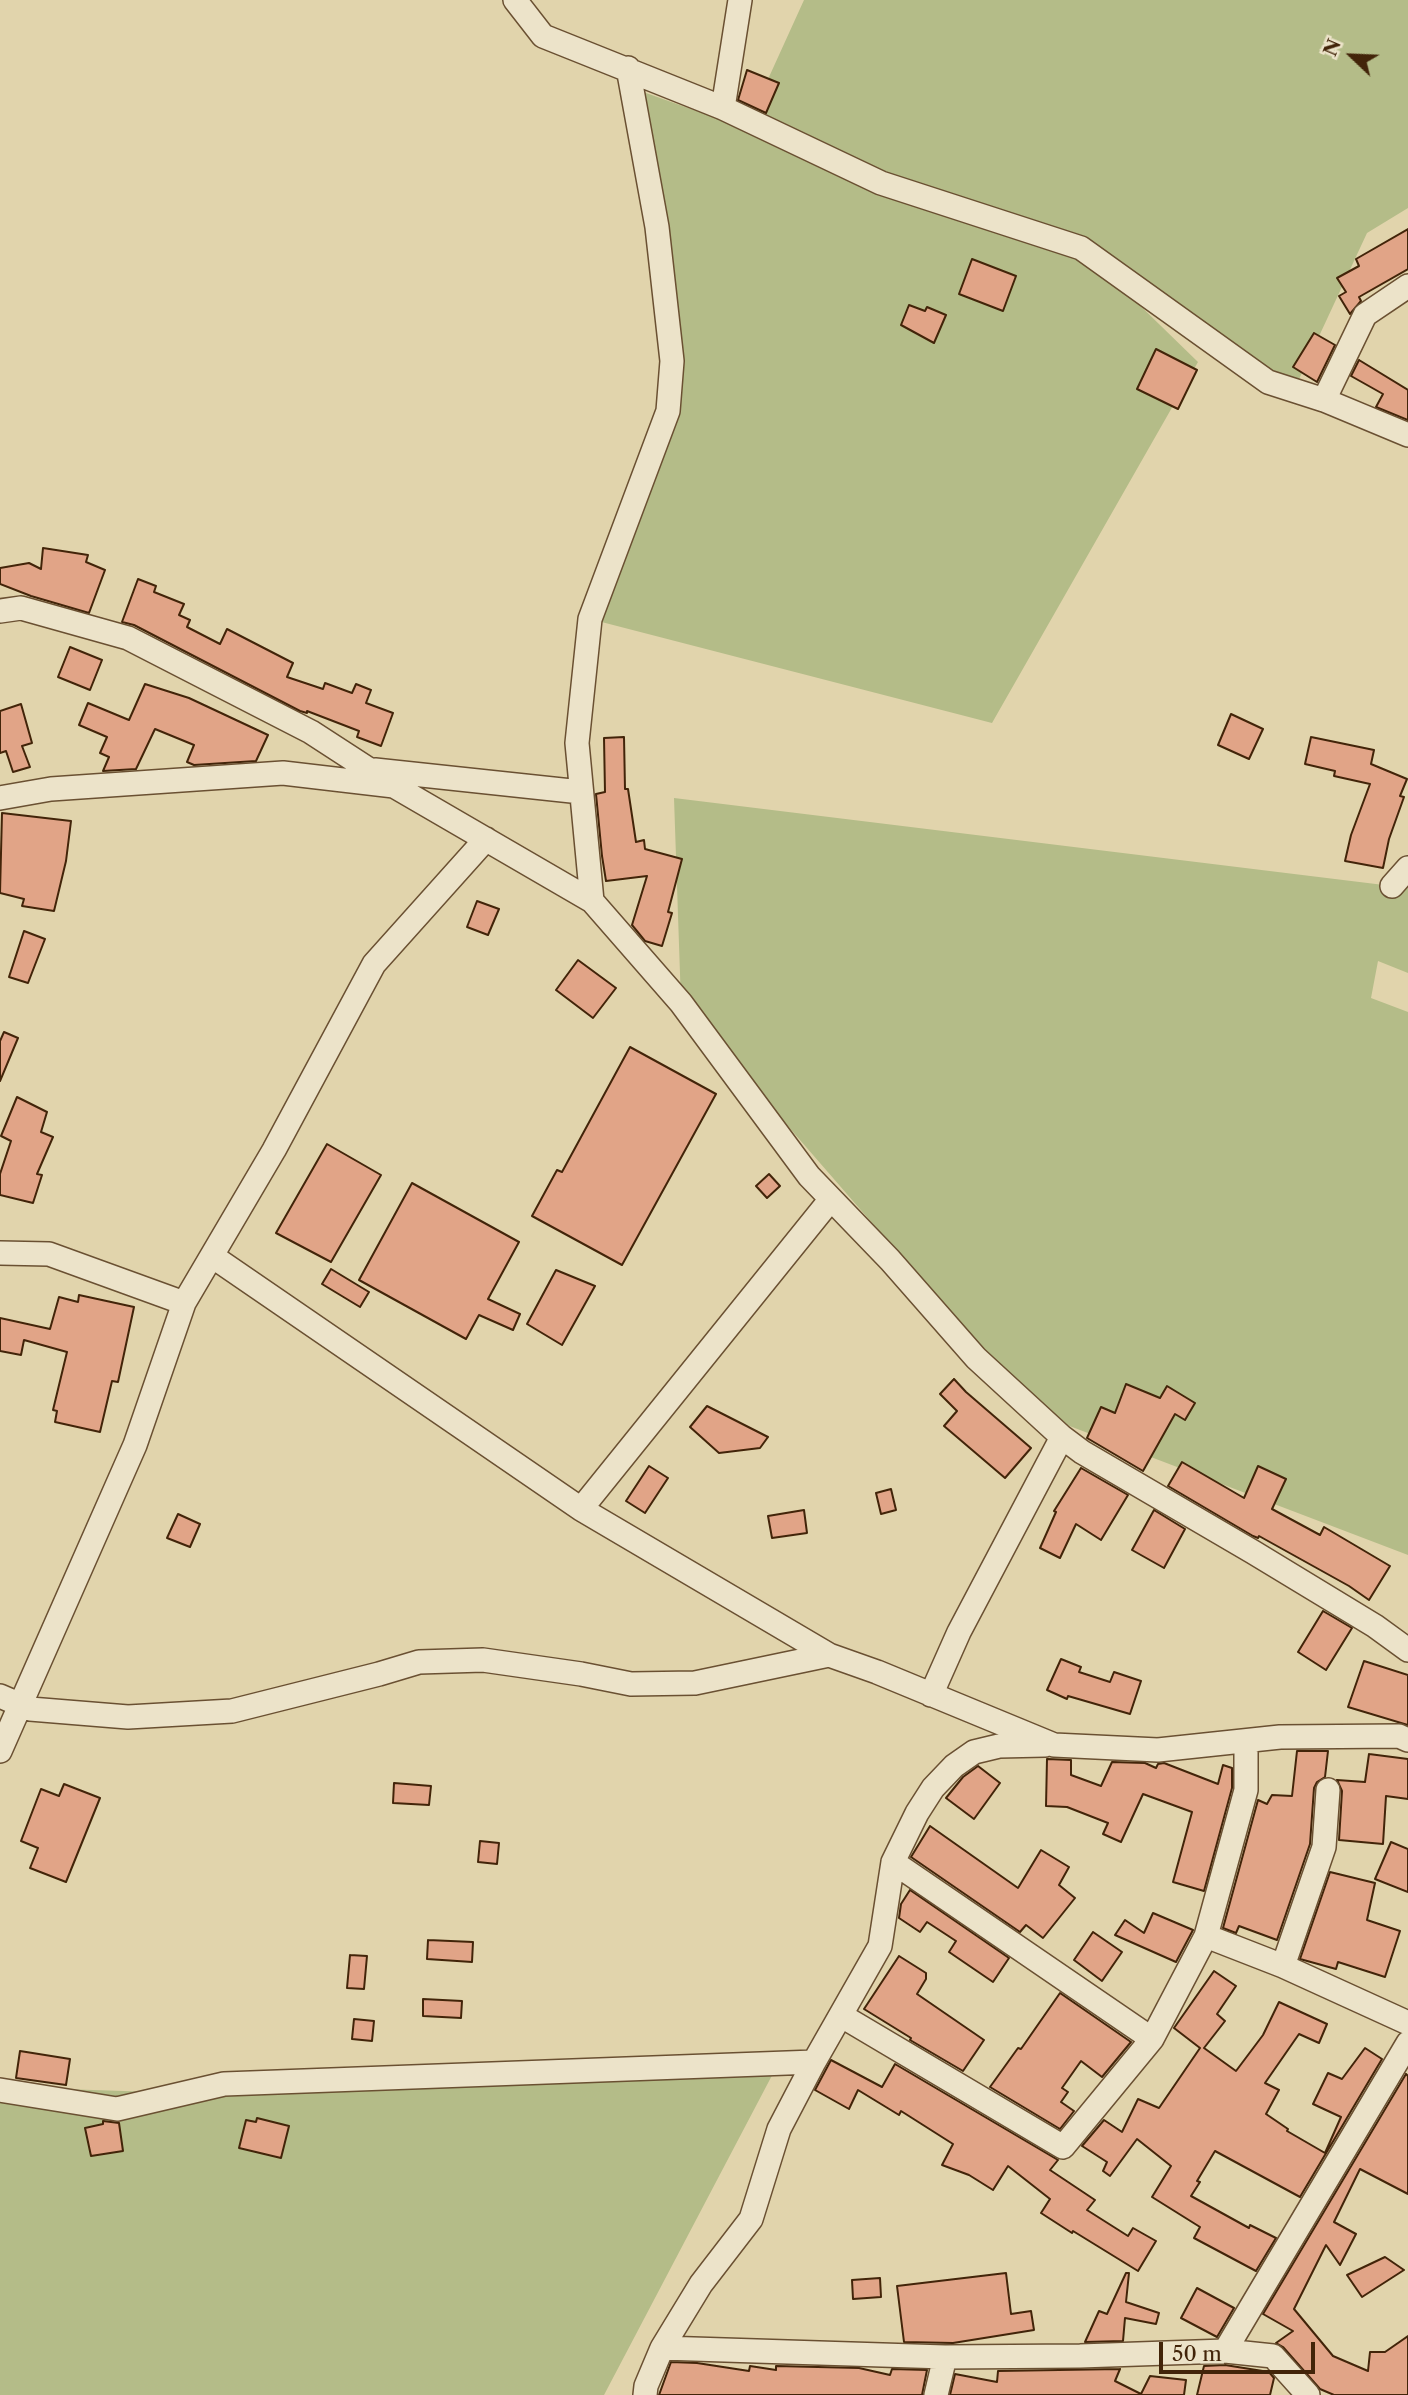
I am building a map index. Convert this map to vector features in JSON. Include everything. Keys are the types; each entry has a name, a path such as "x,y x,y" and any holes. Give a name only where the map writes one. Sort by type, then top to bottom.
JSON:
{"street":[{"path":"515,0 543,36 723,108 881,183 1082,248 1268,382 1324,400 1408,435"},
{"path":"723,108 740,0"},
{"path":"592,901 577,743 590,619 668,411 672,361 657,227 628,68"},
{"path":"1324,400 1366,315 1408,286"},
{"path":"0,611 21,608 128,638 311,732 394,786 592,901 681,1003 809,1176 976,1358 1062,1437 1082,1452 1375,1626 1408,1650"},
{"path":"369,770 581,792"},
{"path":"0,798 51,789 283,773 394,786"},
{"path":"0,1752 10,1700 135,1445 184,1303 274,1150 374,964 485,839"},
{"path":"1392,886 1408,868"},
{"path":"581,1510 831,1199"},
{"path":"0,1252 49,1254 184,1303"},
{"path":"212,1256 581,1510 829,1655 1054,1745"},
{"path":"932,1695 958,1632 1062,1437"},
{"path":"10,1700 30,1709 128,1717 232,1711 419,1662 483,1660 631,1684 695,1683 829,1655"},
{"path":"645,2395 646,2386 662,2348 701,2284 751,2219 779,2129 880,1946 893,1862 916,1813 933,1788 954,1766 974,1752 999,1746 1054,1745 1158,1750 1280,1737 1399,1737 1408,1740"},
{"path":"842,2015 1063,2147 1152,2039 1206,1936 1246,1790 1246,1741"},
{"path":"1283,1966 1324,1847 1328,1790"},
{"path":"893,1862 1152,2039"},
{"path":"1206,1936 1283,1966 1408,2023"},
{"path":"1225,2351 1408,2043"},
{"path":"0,2090 117,2109 224,2084 814,2062"},
{"path":"662,2348 945,2357 1225,2351 1273,2356 1308,2395"},
{"path":"936,2395 945,2357"}],"green space":[{"path":"804,0 1408,0 1408,208 1367,233 1294,390 1086,253 1198,362 992,723 590,619 672,361 632,88 1039,233 749,121"},
{"path":"674,798 1392,886 1408,868 1408,973 1378,961 1371,998 1408,1012 1408,1555 1038,1414 681,1003"},
{"path":"778,2064 604,2395 0,2395 0,2087 186,2093"}],"building":[{"path":"747,70 779,83 766,113 738,100"},
{"path":"1408,229 1408,269 1359,297 1361,301 1350,314 1339,296 1346,292 1337,278 1359,266 1356,259"},
{"path":"972,259 1016,276 1003,311 959,294"},
{"path":"909,305 925,311 927,307 946,315 934,343 901,325"},
{"path":"1314,333 1335,345 1317,382 1293,367"},
{"path":"1156,349 1197,370 1178,409 1137,389"},
{"path":"1359,360 1408,390 1408,420 1376,407 1383,394 1351,376"},
{"path":"43,548 88,555 86,562 105,570 89,613 0,584 0,568 29,563 41,569"},
{"path":"138,579 156,586 154,592 184,604 179,615 190,620 187,627 220,644 227,629 293,663 287,677 323,689 325,683 352,693 356,684 371,690 366,703 393,713 381,746 357,737 359,731 307,711 300,711 134,625 122,622"},
{"path":"70,647 102,660 90,690 58,677"},
{"path":"145,684 189,698 268,735 256,761 194,765 187,762 194,745 155,729 136,769 103,771 109,757 100,753 107,737 79,725 88,703 129,720"},
{"path":"21,704 32,743 22,746 30,767 13,772 6,751 0,753 0,711"},
{"path":"1231,714 1263,729 1249,759 1218,745"},
{"path":"624,737 625,789 628,789 636,842 644,840 645,849 682,859 668,912 672,913 662,946 645,941 632,925 647,876 606,881 596,794 605,792 604,738"},
{"path":"1311,737 1374,750 1371,764 1407,779 1400,796 1404,797 1389,839 1383,868 1345,861 1351,835 1370,784 1334,776 1335,771 1305,764"},
{"path":"2,813 71,821 66,861 54,911 22,906 24,899 0,893"},
{"path":"477,901 499,909 488,935 467,927"},
{"path":"24,931 45,939 28,983 9,977"},
{"path":"578,960 616,988 593,1018 556,990"},
{"path":"4,1032 18,1038 0,1081 0,1041"},
{"path":"630,1047 716,1094 622,1265 532,1216 557,1170 562,1172"},
{"path":"17,1097 47,1112 41,1132 53,1137 37,1174 42,1175 33,1203 0,1195 0,1174 11,1141 1,1136"},
{"path":"327,1144 381,1175 331,1262 276,1233"},
{"path":"769,1174 780,1186 767,1198 756,1186"},
{"path":"412,1183 519,1242 488,1299 520,1314 513,1330 479,1315 466,1339 359,1280"},
{"path":"331,1269 369,1292 360,1307 322,1284"},
{"path":"556,1270 595,1286 562,1345 527,1324"},
{"path":"79,1295 134,1307 118,1382 112,1381 100,1432 55,1422 57,1411 53,1410 67,1352 24,1340 21,1355 0,1351 0,1318 50,1329 59,1297 78,1302"},
{"path":"954,1379 1031,1448 1005,1478 944,1426 957,1411 940,1394"},
{"path":"1126,1384 1160,1398 1167,1386 1195,1403 1185,1420 1175,1414 1143,1471 1087,1438 1101,1407 1115,1413"},
{"path":"707,1406 768,1437 760,1448 719,1453 690,1427"},
{"path":"1182,1462 1244,1498 1258,1466 1286,1479 1272,1509 1320,1535 1324,1527 1390,1566 1369,1600 1349,1586 1259,1536 1253,1536 1168,1486"},
{"path":"649,1466 668,1478 645,1513 626,1501"},
{"path":"1081,1468 1128,1495 1101,1540 1076,1524 1060,1558 1040,1548 1056,1512 1054,1511"},
{"path":"891,1489 896,1510 881,1514 876,1493"},
{"path":"804,1510 807,1533 772,1538 768,1516"},
{"path":"1154,1510 1185,1529 1164,1568 1132,1550"},
{"path":"178,1514 200,1524 190,1547 167,1538"},
{"path":"1323,1611 1352,1628 1326,1670 1298,1652"},
{"path":"1061,1659 1081,1667 1079,1672 1110,1682 1114,1672 1141,1681 1130,1714 1068,1696 1067,1699 1047,1690"},
{"path":"1364,1661 1408,1675 1408,1725 1348,1707"},
{"path":"1297,1751 1328,1751 1325,1777 1317,1782 1314,1788 1310,1844 1277,1940 1239,1926 1236,1933 1223,1928 1258,1800 1267,1804 1272,1795 1292,1796"},
{"path":"1369,1754 1408,1759 1408,1799 1386,1796 1383,1844 1339,1840 1342,1791 1337,1780 1365,1782"},
{"path":"1047,1759 1071,1760 1071,1775 1101,1786 1112,1762 1145,1763 1156,1768 1158,1764 1164,1763 1218,1784 1223,1765 1232,1768 1232,1788 1204,1891 1173,1882 1192,1812 1143,1794 1121,1842 1103,1834 1108,1823 1067,1807 1046,1806"},
{"path":"978,1766 1000,1783 974,1819 946,1798 963,1777"},
{"path":"394,1783 431,1786 429,1805 393,1803"},
{"path":"64,1784 100,1798 66,1882 30,1868 38,1848 21,1841 41,1789 59,1796"},
{"path":"930,1826 1018,1888 1041,1850 1069,1867 1059,1885 1075,1898 1043,1938 1026,1925 1020,1932 911,1857"},
{"path":"480,1841 499,1843 497,1864 478,1862"},
{"path":"1391,1842 1408,1849 1408,1892 1375,1879"},
{"path":"1330,1872 1375,1883 1367,1920 1400,1931 1385,1977 1338,1962 1336,1969 1300,1959"},
{"path":"910,1890 1009,1958 993,1982 949,1952 956,1941 927,1922 920,1932 899,1918 901,1904"},
{"path":"1153,1913 1193,1930 1176,1962 1115,1935 1125,1920 1144,1933"},
{"path":"1093,1932 1122,1952 1102,1981 1074,1960"},
{"path":"428,1940 473,1942 472,1962 427,1959"},
{"path":"350,1955 367,1956 364,1989 347,1988"},
{"path":"899,1956 926,1973 926,1979 917,1994 984,2040 963,2071 864,2009"},
{"path":"1214,1971 1236,1986 1217,2014 1225,2021 1204,2048 1236,2071 1263,2035 1279,2002 1327,2024 1319,2043 1299,2034 1265,2083 1279,2090 1266,2114 1288,2129 1287,2131 1325,2153 1341,2117 1313,2104 1328,2073 1342,2079 1365,2048 1382,2059 1300,2197 1215,2151 1197,2181 1200,2182 1191,2196 1249,2228 1250,2225 1276,2238 1256,2271 1194,2238 1200,2227 1152,2197 1171,2166 1137,2139 1110,2176 1103,2171 1107,2162 1082,2146 1104,2120 1122,2132 1138,2099 1159,2108 1200,2048 1174,2028"},
{"path":"1060,1993 1131,2042 1102,2077 1081,2061 1062,2088 1068,2092 1061,2102 1074,2111 1060,2129 990,2087 1018,2048 1021,2049"},
{"path":"423,1999 462,2001 461,2018 423,2016"},
{"path":"354,2019 374,2021 372,2041 352,2039"},
{"path":"20,2051 70,2059 66,2085 16,2078"},
{"path":"831,2060 882,2087 895,2064 1058,2160 1050,2170 1095,2200 1087,2210 1128,2236 1133,2228 1156,2241 1138,2271 1041,2213 1050,2199 1008,2166 993,2190 969,2175 942,2165 953,2144 901,2111 899,2115 858,2090 849,2109 815,2090"},
{"path":"1406,2074 1408,2194 1360,2169 1334,2222 1356,2234 1340,2265 1326,2245 1294,2309 1333,2356 1368,2371 1370,2352 1385,2352 1408,2336 1408,2395 1334,2395 1320,2389 1283,2347 1276,2343 1293,2331 1263,2314"},
{"path":"257,2118 289,2126 281,2158 239,2148 246,2120 256,2122"},
{"path":"103,2121 119,2123 123,2151 91,2156 85,2128 103,2124"},
{"path":"1385,2257 1404,2270 1362,2297 1347,2275"},
{"path":"1006,2273 1011,2314 1031,2311 1034,2330 953,2343 904,2342 897,2286"},
{"path":"1126,2273 1129,2273 1126,2302 1159,2313 1156,2324 1125,2318 1123,2341 1085,2342 1099,2311 1107,2314"},
{"path":"880,2278 881,2297 853,2299 852,2280"},
{"path":"1197,2288 1234,2308 1217,2337 1181,2318"},
{"path":"671,2362 749,2371 750,2366 776,2370 776,2366 859,2368 890,2375 892,2369 927,2370 922,2395 659,2395"},
{"path":"1225,2365 1269,2372 1274,2378 1270,2395 1197,2395 1204,2366"},
{"path":"1120,2369 1115,2381 1141,2394 1150,2376 1186,2380 1184,2395 950,2395 955,2374 997,2382 998,2371"}]}
